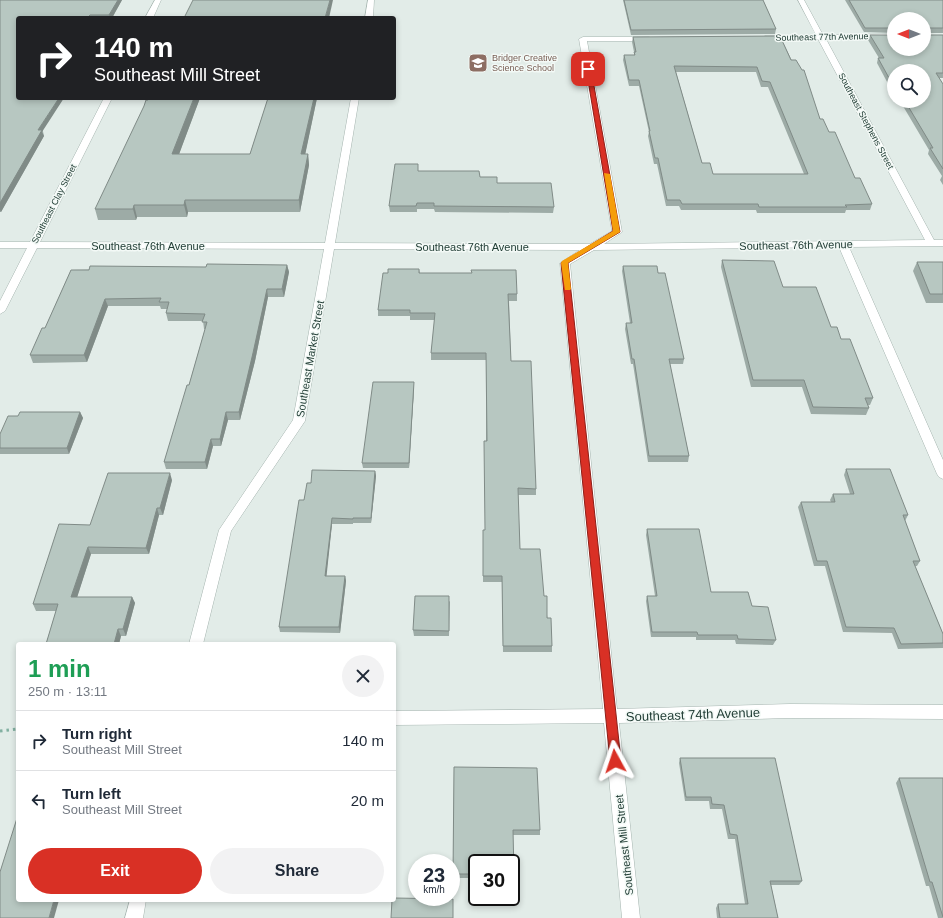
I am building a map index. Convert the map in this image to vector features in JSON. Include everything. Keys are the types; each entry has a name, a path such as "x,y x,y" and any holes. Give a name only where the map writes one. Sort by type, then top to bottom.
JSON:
{"street":[{"path":"150,16 158,0"},
{"path":"369,16 372,0"},
{"name":"Southeast Stephens Street","path":"801,0 931,243"},
{"name":"Southeast 77th Avenue","path":"759,38 887,36"},
{"name":"Southeast Mill Street","path":"631,918 565,263 617,232 583,39 659,38"},
{"name":"Southeast Clay Street","path":"0,311 107,100"},
{"name":"Southeast Market Street","path":"196,642 224,530 299,421 355,100"},
{"name":"Southeast 76th Avenue","path":"0,245 592,247 943,243"},
{"path":"843,245 943,474"},
{"name":"Southeast 74th Avenue","path":"396,718 611,716 790,711 943,712"},
{"path":"134,918 138,902"}],"path":[{"path":"0,732 16,730"}],"building":[{"path":"0,0 118,0 109,15 16,16 16,100 58,100 38,130 42,130 0,203"},
{"path":"193,0 330,0 326,16 185,16"},
{"path":"624,0 763,0 776,29 631,30"},
{"path":"849,0 943,0 943,28 931,28 931,12 887,12 887,28 865,28"},
{"path":"870,35 887,35 887,56 931,56 931,35 943,35 943,73 936,73 943,84 943,169 930,148 933,148 909,108 931,108 931,64 887,64 887,74 878,58 884,58"},
{"path":"780,36 791,60 796,60 802,70 804,70 820,119 823,119 829,132 835,132 855,178 860,178 872,204 845,205 847,207 759,207 758,204 682,204 680,200 667,200 658,158 655,158 639,80 629,80 624,55 635,55 634,52 636,52 633,37","holes":["674,66 757,67 762,81 770,82 808,174 713,174 710,163 702,163"]},
{"path":"146,100 193,100 172,154 250,154 267,100 314,100 301,154 308,154 299,200 185,200 184,205 134,205 133,209 95,209"},
{"path":"395,164 418,164 418,171 479,171 480,177 497,177 497,183 551,183 554,207 434,206 434,203 417,203 416,206 389,206"},
{"path":"722,260 774,261 783,287 816,287 831,327 837,327 841,339 850,339 873,398 865,398 869,408 813,407 804,380 753,380"},
{"path":"917,262 943,262 943,294 930,294"},
{"path":"207,264 287,265 282,289 267,289 239,412 226,412 220,439 211,439 205,462 164,462 187,385 189,385 207,322 202,322 205,314 166,313 169,302 159,302 161,298 105,299 84,355 30,355 42,328 45,328 71,270 89,270 90,266 206,267"},
{"path":"623,266 657,266 658,273 665,273 684,359 669,359 689,456 649,456 634,359 632,359 626,323 632,323"},
{"path":"388,269 419,269 419,273 472,273 471,270 516,270 517,294 508,294 511,361 531,361 536,489 518,488 520,549 540,549 544,596 547,596 547,618 551,618 552,646 503,646 502,576 483,576 483,530 485,530 484,441 487,441 486,353 431,353 435,313 410,313 410,310 378,310 383,273 388,273"},
{"path":"373,382 414,382 409,463 362,463"},
{"path":"20,412 80,412 67,448 0,448 0,434 8,416 18,416"},
{"path":"846,469 890,469 908,515 903,515 920,561 913,561 943,634 943,643 901,644 894,628 846,627 827,561 817,561 801,502 835,502 833,494 854,494"},
{"path":"312,470 375,471 371,518 332,518 325,576 345,576 339,627 279,627 299,500 304,500 307,483 311,483"},
{"path":"108,473 170,473 160,508 157,508 146,548 88,547 71,597 132,597 123,629 118,629 115,642 47,642 58,604 33,604 59,524 90,525"},
{"path":"647,529 699,529 711,592 748,592 752,606 768,607 776,640 738,639 737,635 698,635 697,632 652,632 647,596 657,596"},
{"path":"415,596 449,596 449,631 413,630"},
{"path":"680,758 775,758 802,881 770,881 778,918 720,918 718,904 748,904 737,835 730,834 724,805 712,804 711,797 686,797"},
{"path":"454,767 537,768 540,830 513,830 514,854 468,854 468,874 460,874 460,854 453,854"},
{"path":"899,778 943,778 943,917 932,882 930,882"},
{"path":"16,821 16,902 53,902 49,918 0,918 0,872"},
{"path":"396,898 408,898 408,906 453,906 453,918 391,918 392,902 396,902"}],"slow traffic":[{"path":"567,289 565,263 617,232 607,174"}],"place":[{"name":"Bridger Creative Science School","path":"478,63"}],"route":[{"path":"588,69 617,232 565,263 615,761"}]}
